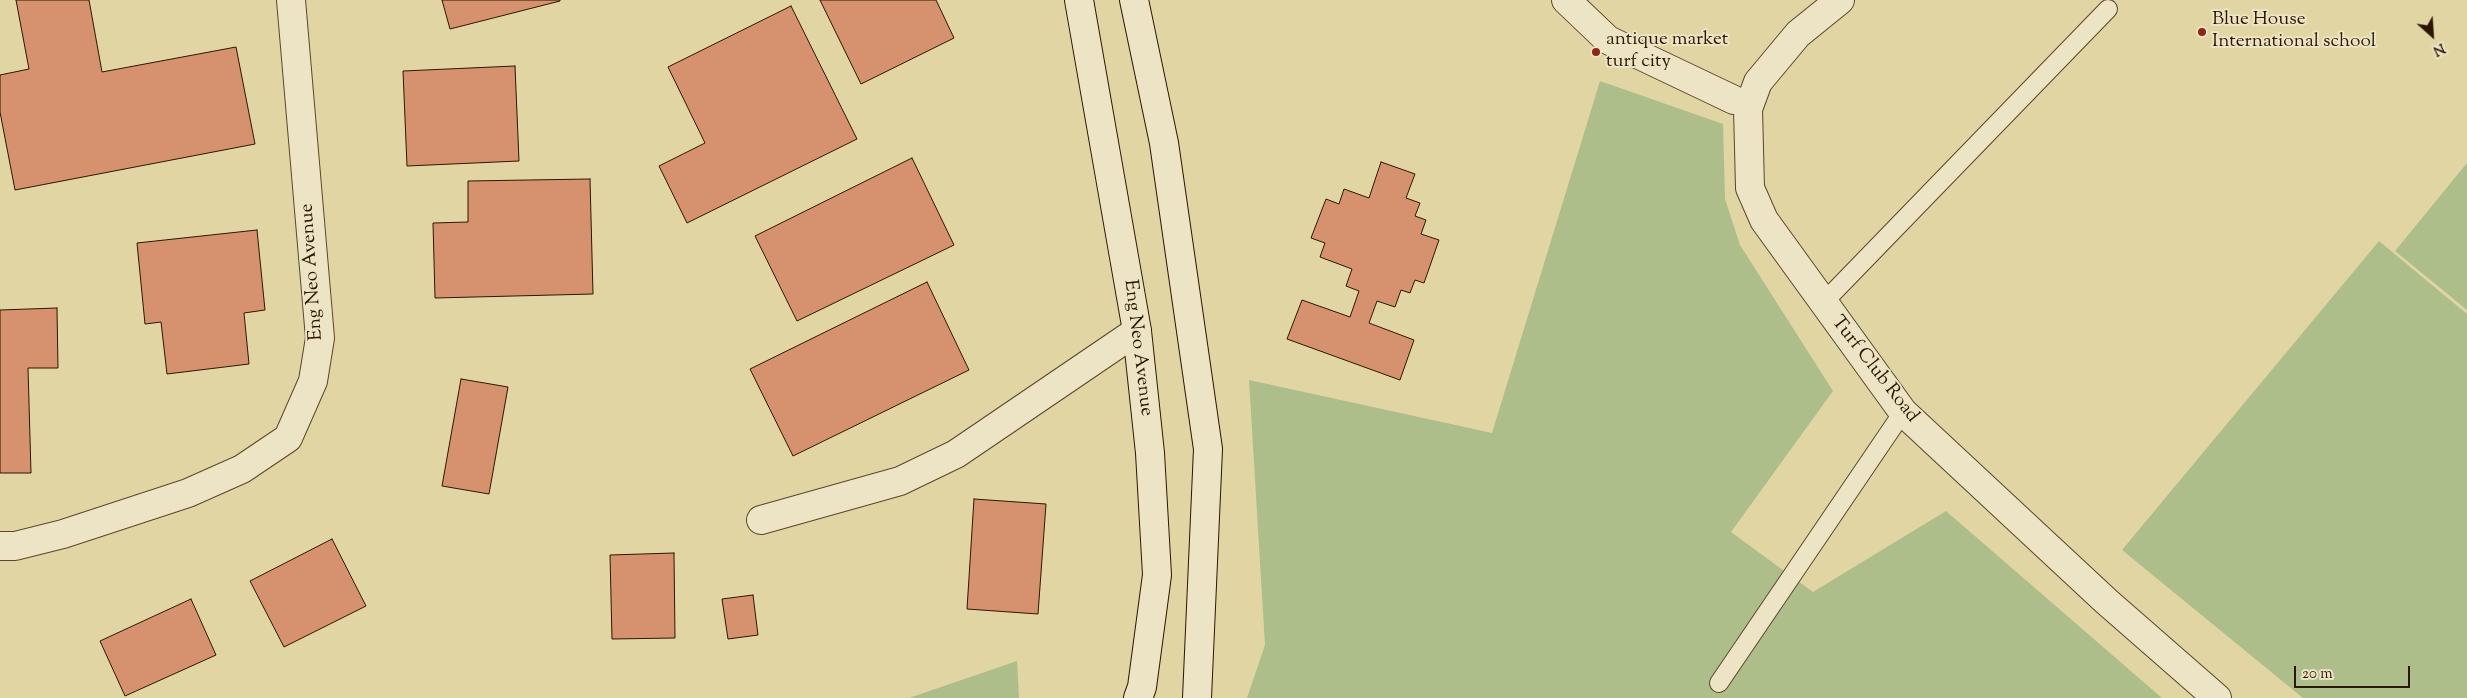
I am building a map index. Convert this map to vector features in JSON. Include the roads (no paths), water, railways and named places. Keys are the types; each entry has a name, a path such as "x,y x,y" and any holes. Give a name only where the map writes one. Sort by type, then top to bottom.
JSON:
{"street":[{"name":"Eng Neo Avenue","path":"0,546 15,546 63,534 188,493 242,470 288,438 313,381 320,338 291,0"},
{"name":"Eng Neo Avenue","path":"1079,0 1138,331 1150,453 1157,575 1142,687 1138,698"},
{"path":"1134,0 1164,143 1208,449 1197,698"},
{"path":"1566,0 1608,40 1734,100"},
{"name":"Turf Club Road","path":"1840,0 1798,34 1758,82 1748,109 1750,188 1764,220 1903,412 2106,602 2216,698"},
{"path":"761,520 900,481 956,454 1138,331"}],"lane":[{"path":"1823,303 2108,9"},
{"path":"1719,683 1903,412"}],"place":[{"name":"Blue House International school","path":"2202,32"},
{"name":"antique market turf city","path":"1596,52"}]}
